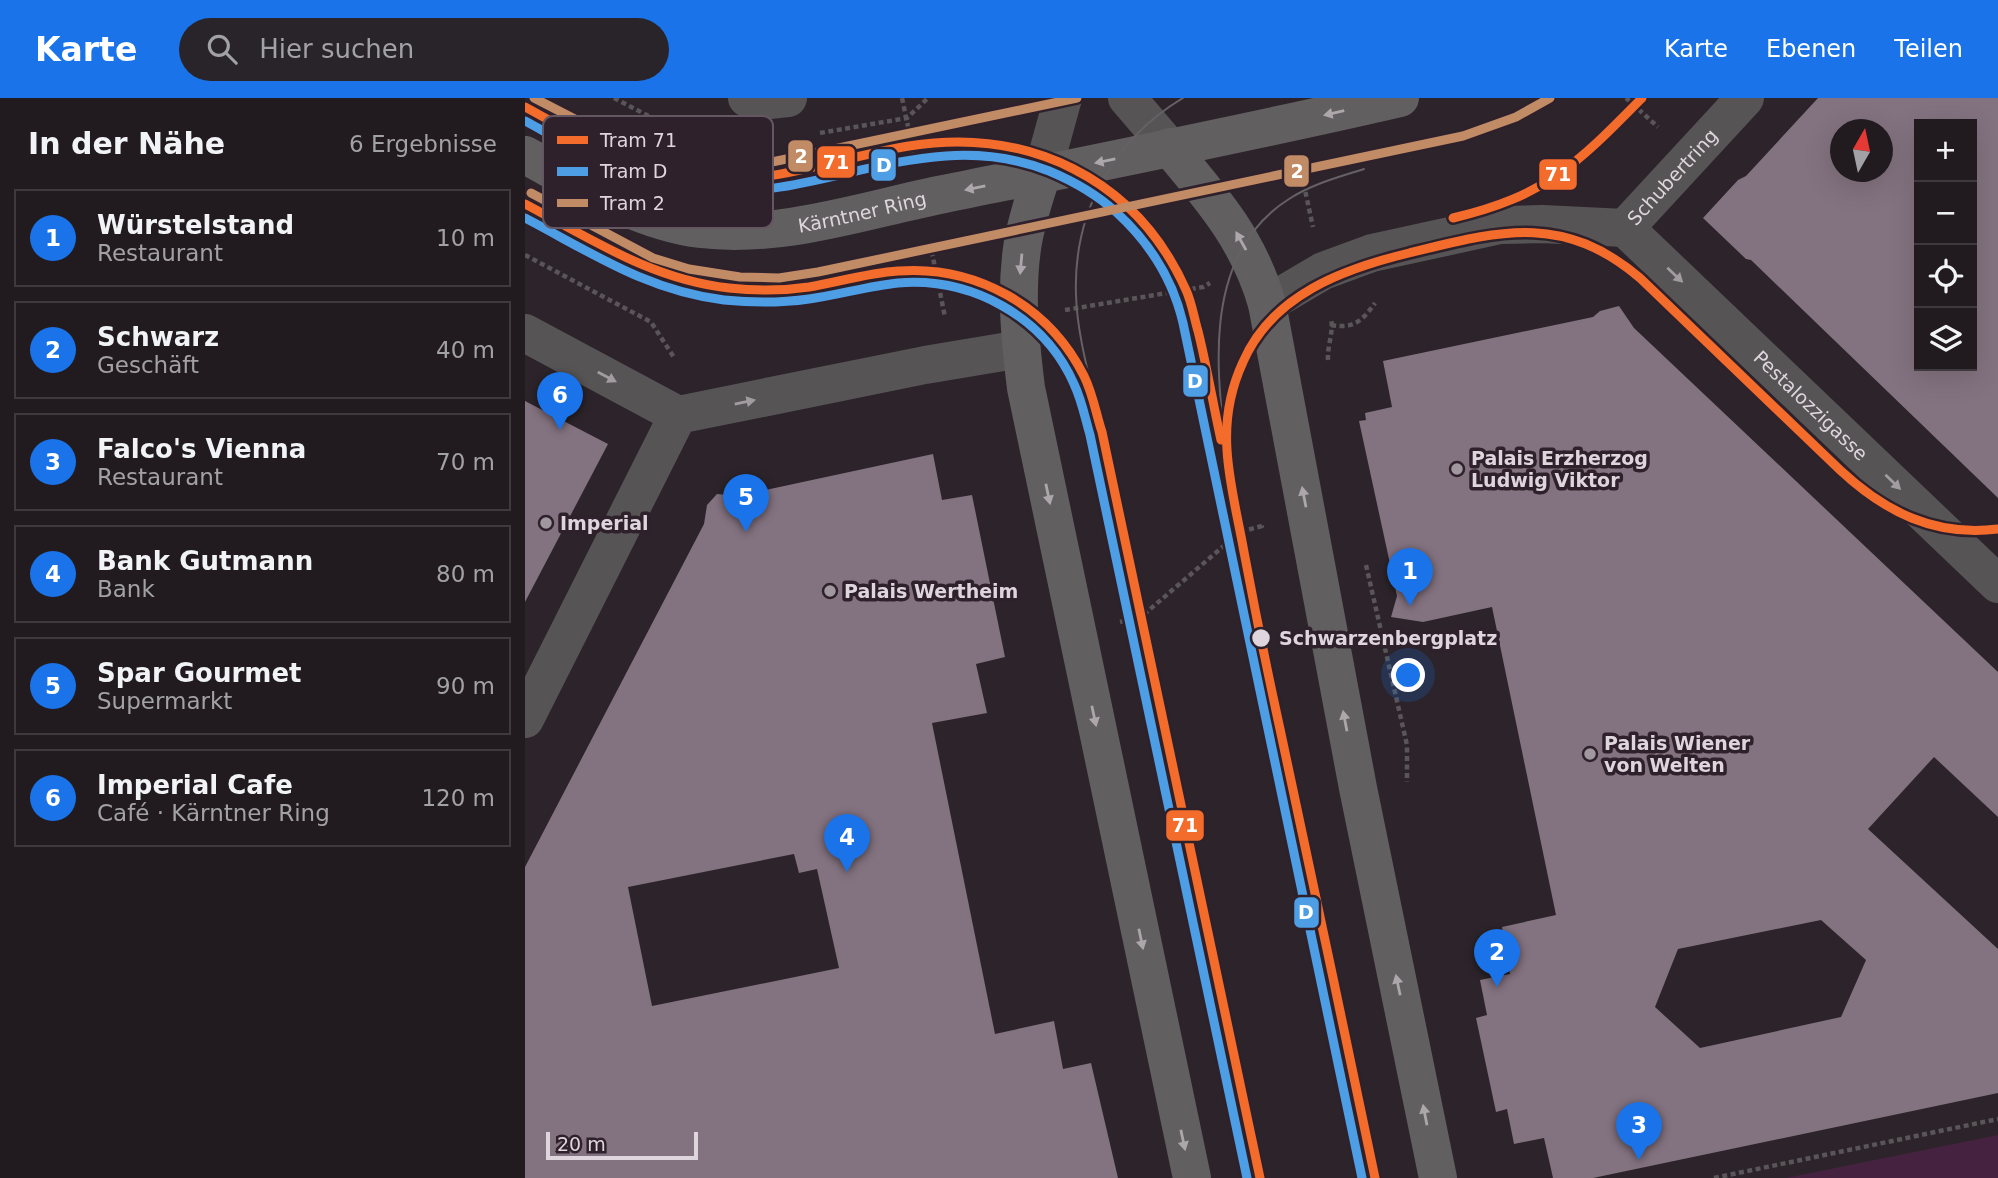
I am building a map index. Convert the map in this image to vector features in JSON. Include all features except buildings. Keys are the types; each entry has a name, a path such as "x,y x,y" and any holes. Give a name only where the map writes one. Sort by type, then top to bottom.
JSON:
{"main road":[{"path":"1400,98 1169,147 1231,223 1251,259 1267,304 1358,788 1438,1178"},
{"name":"Kärntner Ring","path":"694,228 745,231 783,229 1169,147"},
{"name":"Kärntner Ring","path":"525,155 543,164"},
{"path":"1042,174 1023,240 1020,332 1025,388 1192,1178"}],"street":[{"path":"747,98 760,101 788,98"},
{"path":"1042,174 1063,98"},
{"path":"1127,98 1169,147"},
{"name":"Schubertring","path":"1267,304 1323,271 1372,253 1500,225 1625,228 1745,98"},
{"name":"Pestalozzigasse","path":"1625,228 1992,565"},
{"path":"525,333 678,415 925,365 1020,332"},
{"path":"525,719 678,415"}],"path":[{"path":"902,98 907,118 928,98"},
{"path":"1626,98 1666,135"},
{"path":"1289,123 1333,326"},
{"path":"525,256 651,322 678,365"},
{"path":"1020,332 1052,312 1203,287"},
{"path":"1113,624 1141,617 1240,532 1262,526 1259,513"},
{"path":"1714,1178 1998,1119"}],"shaded area":[{"path":"1998,1135 1998,1178 1786,1178"}],"tram line":[{"name":"2","path":"534,98 569,116"},
{"name":"2","path":"773,162 1077,98"},
{"path":"1102,432 1082,346 1077,311 1077,264 1082,235 1090,207 1102,181 1118,157 1136,135 1158,115 1183,98"},
{"name":"2","path":"597,228 653,258 689,269 740,277 779,278 1463,136 1516,117 1550,98"},
{"name":"71","path":"1453,218 1485,209 1537,188 1598,142 1642,98"},
{"name":"71","path":"525,107 543,117"},
{"name":"D","path":"525,121 543,131"},
{"name":"71","path":"773,175 909,146 953,142 995,145 1036,154 1073,169 1108,190 1138,218 1165,251 1191,305 1221,440"},
{"name":"D","path":"773,188 923,158 964,155 1006,159 1049,171 1084,188 1128,224 1158,263 1173,292 1183,323 1362,1178"},
{"path":"1232,487 1222,411 1220,330 1226,292 1238,256 1259,225 1289,199 1316,185 1364,169"},
{"name":"2","path":"531,193 543,199"},
{"name":"71","path":"525,204 543,214"},
{"name":"D","path":"525,218 543,228"},
{"name":"D","path":"543,228 645,279 696,295 724,300 798,300 898,283 952,287 978,294 1002,306 1044,339 1061,360 1077,390 1090,435 1247,1178"},
{"name":"71","path":"569,228 648,267 701,284 739,289 779,290 809,287 898,271 955,275 982,283 1030,310 1051,329 1069,351 1087,383 1102,432 1260,1178"},
{"name":"71","path":"1375,1178 1261,640 1228,463 1228,416 1235,383 1256,339 1272,319 1291,302 1335,277 1359,267 1442,245 1472,238 1529,232 1556,235 1584,243 1611,257 1640,278 1840,470 1875,498 1893,509 1932,525 1953,529 1998,529"}],"place":[{"name":"Imperial Cafe","path":"560,430"},
{"name":"Palais Erzherzog Ludwig Viktor","path":"1457,469"},
{"name":"Imperial","path":"546,523"},
{"name":"Spar Gourmet","path":"746,532"},
{"name":"Palais Wertheim","path":"830,591"},
{"name":"Würstelstand","path":"1410,606"},
{"name":"Schwarzenbergplatz","path":"1261,638"},
{"name":"Palais Wiener von Welten","path":"1590,754"},
{"name":"Bank Gutmann","path":"847,872"},
{"name":"Schwarz","path":"1497,987"},
{"name":"Falco's Vienna","path":"1639,1160"}]}
